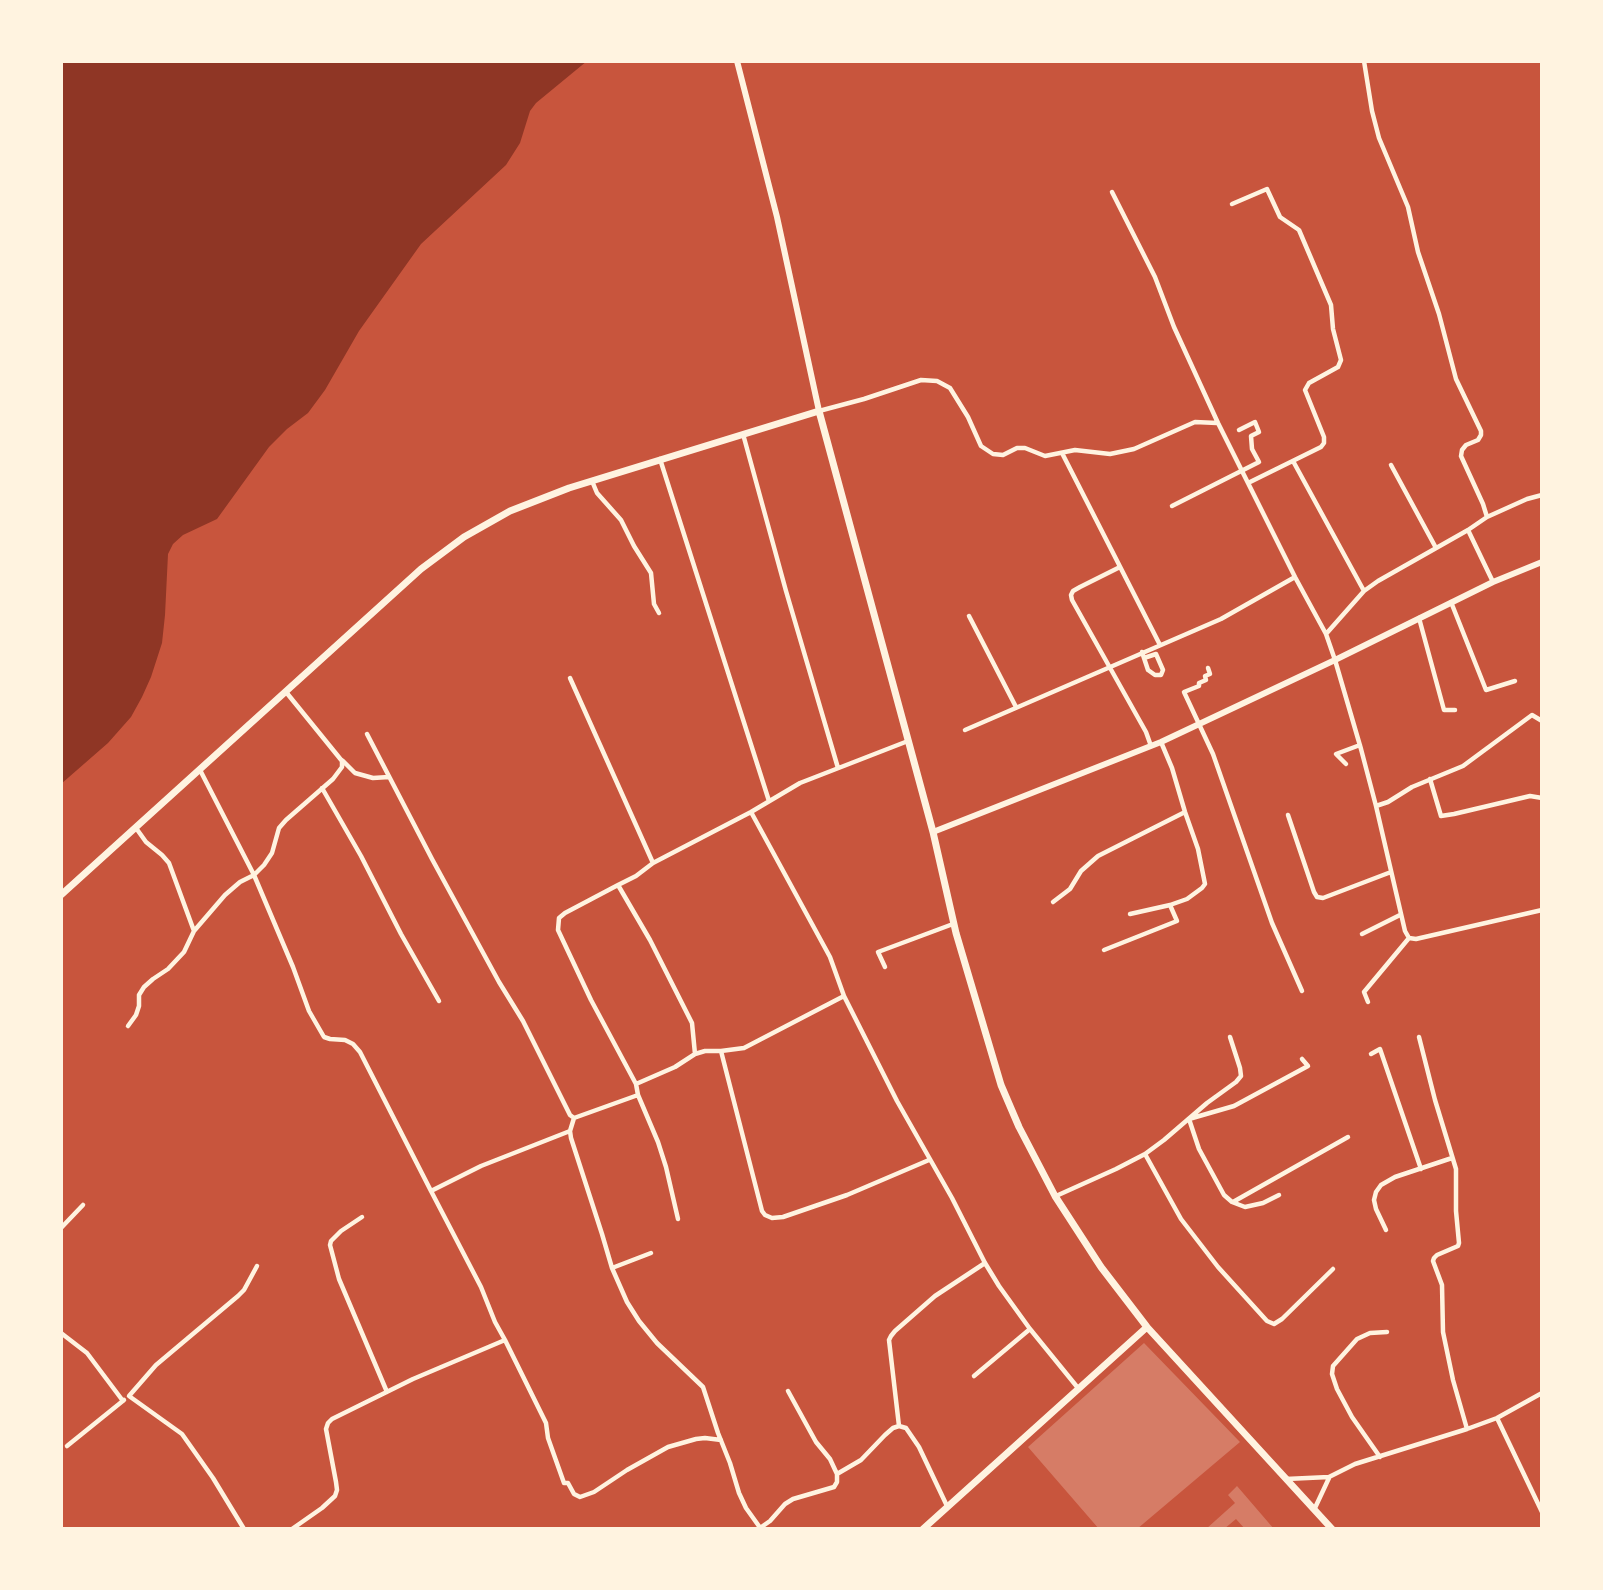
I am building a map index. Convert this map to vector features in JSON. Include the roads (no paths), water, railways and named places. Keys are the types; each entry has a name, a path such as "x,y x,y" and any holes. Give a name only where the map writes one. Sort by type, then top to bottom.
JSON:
{"main road":[{"path":"737,61 777,217 819,411 933,832 954,924 1001,1085 1019,1127 1055,1196 1101,1267 1147,1327 1332,1529"},
{"path":"61,895 445,550 510,512 592,481 819,411"},
{"path":"933,832 1161,742 1493,582 1542,562"},
{"path":"923,1529 1147,1327"}],"street":[{"path":"1364,61 1379,138 1408,207 1418,252 1439,314 1456,379 1481,431 1478,440 1466,445 1461,456 1487,517"},
{"path":"1232,204 1267,189 1280,217 1299,230 1331,305 1340,356 1338,366 1309,383 1305,390 1324,436 1324,443 1321,447 1248,482"},
{"path":"1112,192 1155,277 1174,327 1241,471 1326,634 1360,745 1405,931 1409,938"},
{"path":"819,411 922,380 937,381 950,388 968,417 981,446 993,454 1003,455 1017,448 1025,448 1045,456 1075,450 1110,454 1134,449 1195,422 1218,423"},
{"path":"1172,506 1259,462 1252,449 1251,436 1259,432 1255,422 1239,430"},
{"path":"743,434 838,768"},
{"path":"1062,453 1160,645"},
{"path":"660,459 769,801"},
{"path":"1293,461 1364,591"},
{"path":"1391,465 1436,548"},
{"path":"592,481 597,493 621,520 652,573 654,604 659,613"},
{"path":"1326,634 1364,591 1378,581 1487,517 1542,495"},
{"path":"1468,530 1493,582"},
{"path":"1120,567 1080,587 1071,595 1146,732 1151,746"},
{"path":"964,730 1109,666 1143,655 1221,618 1295,577"},
{"path":"1451,602 1486,690 1515,681"},
{"path":"969,616 1016,707"},
{"path":"1419,618 1444,710 1455,710"},
{"path":"1156,654 1163,670 1161,675 1149,670 1143,655 1156,654"},
{"path":"1208,668 1210,674 1205,676 1206,680 1184,692 1213,754 1272,923 1302,991"},
{"path":"570,678 653,863"},
{"path":"286,692 342,761 355,773 373,778 389,777"},
{"path":"1376,806 1412,787 1463,766 1532,715 1542,722"},
{"path":"368,734 573,1118"},
{"path":"678,1219 666,1167 638,1096 636,1084 591,1000 558,930 559,918 800,783 908,741"},
{"path":"1130,914 1186,899 1205,884 1199,849 1161,742"},
{"path":"1346,764 1336,754 1360,745"},
{"path":"128,1026 136,1015 139,995 144,987 168,969 184,952 194,931 225,895 264,865 272,853 279,828 337,774 342,767 342,761"},
{"path":"200,769 254,874 309,1011 324,1037 330,1040 345,1040 354,1044 360,1052 481,1287 495,1322 545,1423 564,1483 568,1483 574,1494 580,1497 594,1492 668,1447 696,1439 721,1440"},
{"path":"1430,779 1441,816 1530,796 1542,798"},
{"path":"322,788 439,1001"},
{"path":"751,812 830,957 844,996 897,1101 985,1263 1030,1329 1078,1388"},
{"path":"1053,902 1070,889 1081,871 1098,856 1185,812"},
{"path":"1288,815 1317,897 1322,898 1391,872"},
{"path":"136,828 146,842 169,863 194,931"},
{"path":"618,885 650,940 692,1023 695,1054"},
{"path":"1104,950 1177,921 1170,905"},
{"path":"1409,938 1416,939 1542,910"},
{"path":"1362,934 1401,915"},
{"path":"885,967 878,952 954,924"},
{"path":"1368,1002 1364,992 1409,938"},
{"path":"636,1084 675,1067 695,1054 744,1048 844,996"},
{"path":"1055,1196 1145,1154 1236,1082 1241,1076 1240,1068 1230,1037"},
{"path":"1419,1037 1456,1169 1456,1211 1460,1242 1458,1246 1437,1255 1433,1261 1441,1285 1443,1332 1452,1380 1467,1429"},
{"path":"1370,1054 1380,1049 1421,1169"},
{"path":"721,1051 765,1215 772,1218 783,1217 847,1195 929,1160"},
{"path":"1189,1119 1234,1106 1308,1066 1302,1059"},
{"path":"573,1118 638,1096"},
{"path":"573,1118 571,1138 612,1268 627,1302 657,1343 703,1387 739,1493 761,1528 793,1499 834,1487 837,1482 837,1474 830,1459 816,1442 788,1391"},
{"path":"1189,1119 1199,1149 1224,1195 1232,1202 1245,1208 1279,1195"},
{"path":"431,1191 481,1166 570,1131"},
{"path":"1232,1202 1348,1138"},
{"path":"1145,1154 1181,1220 1218,1267 1267,1321 1274,1324 1282,1319 1334,1269"},
{"path":"1386,1230 1374,1200 1376,1192 1387,1180 1452,1158"},
{"path":"61,1228 83,1205"},
{"path":"362,1217 341,1231 330,1245 340,1279 387,1392"},
{"path":"612,1268 651,1253"},
{"path":"900,1426 891,1336 935,1296 985,1263"},
{"path":"67,1446 129,1396 156,1365 244,1290 257,1266"},
{"path":"974,1376 1030,1329"},
{"path":"1380,1457 1352,1417 1332,1374 1333,1366 1357,1339 1370,1333 1387,1332"},
{"path":"61,1333 88,1353 123,1401"},
{"path":"292,1529 335,1496 337,1490 326,1429 328,1423 342,1413 505,1340"},
{"path":"1286,1479 1329,1477 1355,1464 1497,1418 1542,1393"},
{"path":"129,1396 182,1434 244,1529"},
{"path":"1497,1418 1542,1512"},
{"path":"837,1474 861,1460 893,1428 900,1426 906,1428 919,1447 948,1507"},
{"path":"1314,1510 1329,1477"}]}
